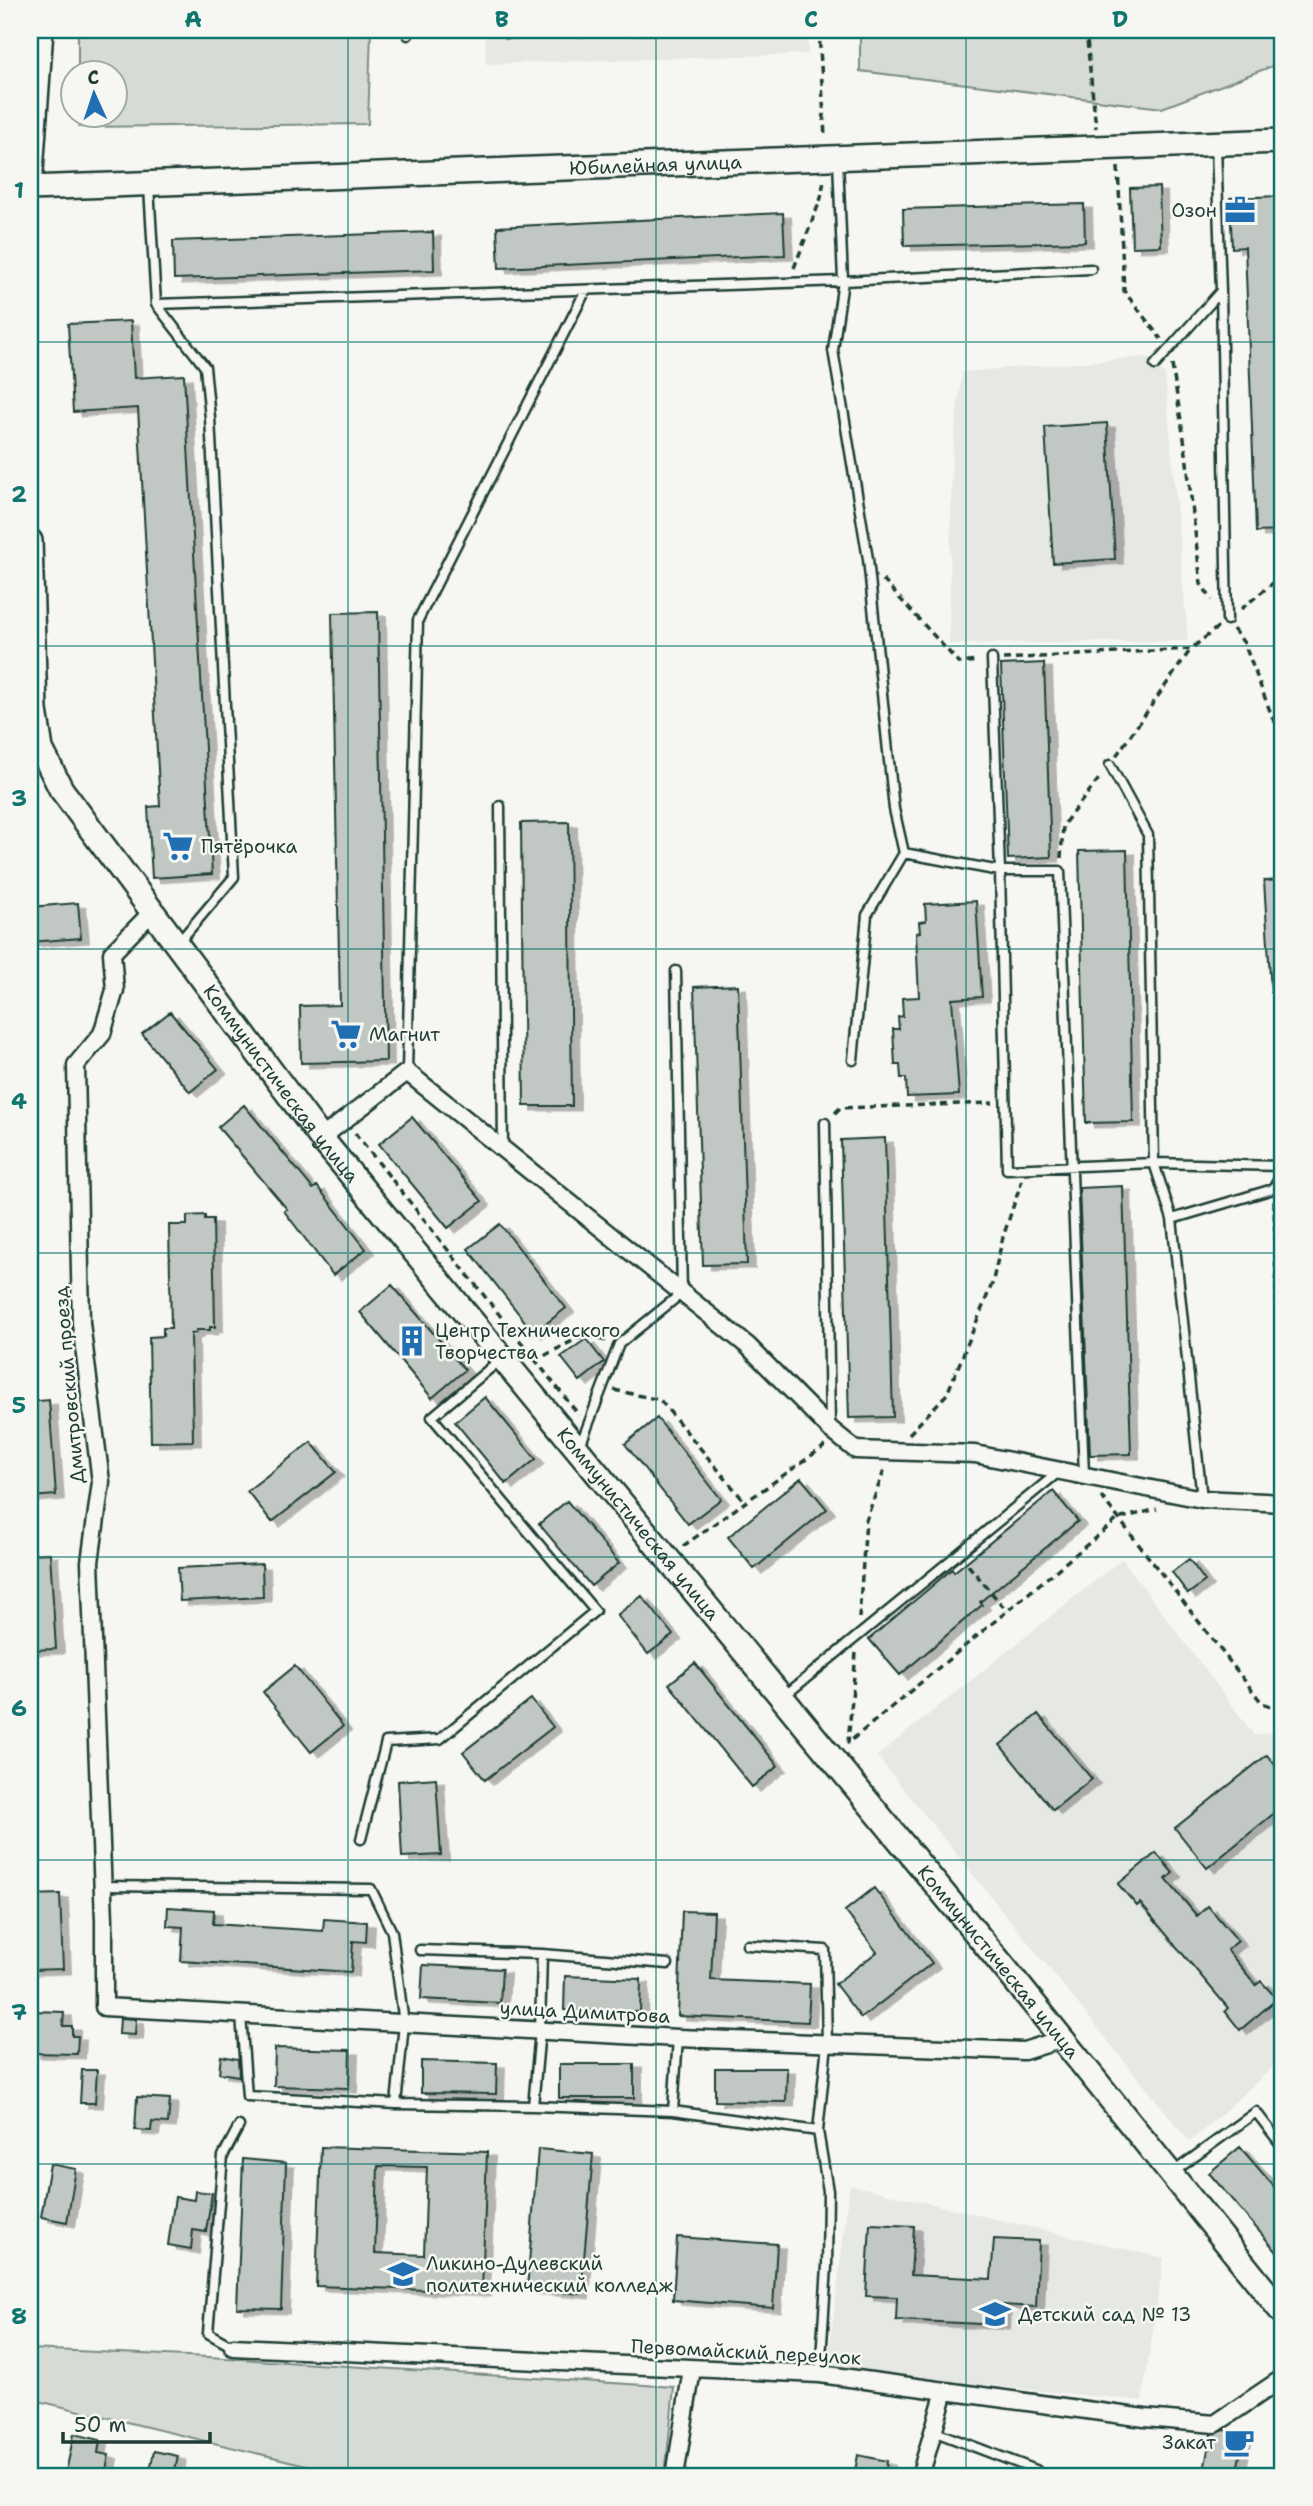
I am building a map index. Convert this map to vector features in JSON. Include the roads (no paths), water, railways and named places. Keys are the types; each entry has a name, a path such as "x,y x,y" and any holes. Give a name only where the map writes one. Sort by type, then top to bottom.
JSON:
{"street":[{"path":"30,187 41,30"},
{"name":"Юбилейная улица","path":"30,187 1283,141"},
{"name":"Коммунистическая улица","path":"30,541 35,746 61,789 321,1138 578,1450 676,1551 782,1698 1283,2313"},
{"name":"Дмитровский проезд","path":"104,2007 90,1562 101,1482 81,1323 76,1065 102,1034 116,990 112,953 152,912"},
{"path":"321,1138 407,1072 748,1346 835,1433 856,1450 975,1454 1202,1499 1282,1496"},
{"name":"улица Димитрова","path":"104,2007 678,2038 1024,2051 1062,2039"},
{"name":"Первомайский переулок","path":"233,2347 820,2374 1144,2418 1215,2424 1283,2378"},
{"path":"675,2476 691,2369"},
{"path":"920,2476 945,2391"}],"lane":[{"path":"1216,144 1227,620"},
{"path":"838,158 844,281 834,350 869,564 894,809 904,853 867,915 853,1059"},
{"path":"148,184 156,304 205,367 234,877 176,944"},
{"path":"156,304 844,281 1091,269"},
{"path":"407,1072 418,620 586,290"},
{"path":"1155,365 1221,291"},
{"path":"992,659 1007,1169 1154,1163 1283,1166"},
{"path":"1110,765 1148,835 1154,1163 1172,1219 1202,1499"},
{"path":"500,806 503,1149"},
{"path":"904,853 1000,872 1060,871 1084,1475"},
{"path":"578,1450 619,1344 682,1293 676,971"},
{"path":"825,1123 835,1433"},
{"path":"1172,1219 1273,1189 1283,1172"},
{"path":"361,1839 386,1742 440,1739 595,1611 432,1416 508,1365"},
{"path":"782,1698 1060,1471"},
{"path":"102,1886 371,1889 393,1932 404,2024 396,2104"},
{"path":"747,1945 825,1950 827,2044 818,2131 828,2190 827,2266 820,2374"},
{"path":"420,1950 542,1954 668,1964"},
{"path":"533,2106 540,2031 542,1954"},
{"path":"241,2015 247,2096 396,2104 673,2111 818,2131"},
{"path":"673,2111 678,2038"},
{"path":"1171,2174 1256,2112 1283,2147"},
{"path":"233,2347 208,2333 223,2156 239,2126"},
{"path":"933,2431 1036,2470 1035,2476"}],"place":[{"name":"Озон","path":"1240,210"},
{"name":"Пятёрочка","path":"178,846"},
{"name":"Магнит","path":"346,1034"},
{"name":"Центр Технического Творчества","path":"412,1341"},
{"name":"Ликино-Дулевский политехнический колледж","path":"403,2274"},
{"name":"Детский сад № 13","path":"995,2314"},
{"name":"Закат","path":"1239,2442"}]}
